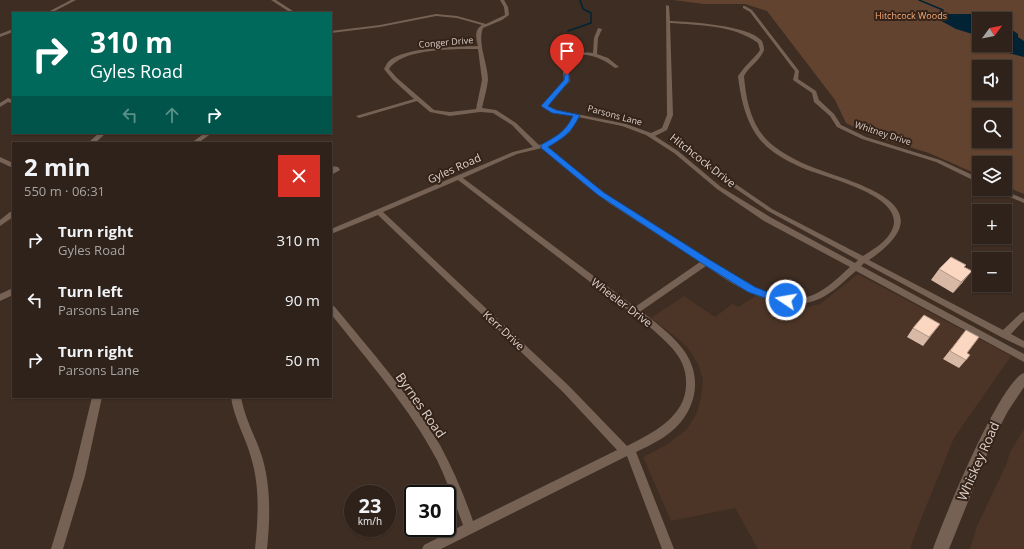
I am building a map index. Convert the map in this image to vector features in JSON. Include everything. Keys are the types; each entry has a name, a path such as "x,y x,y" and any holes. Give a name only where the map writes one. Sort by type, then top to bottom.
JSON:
{"main road":[{"name":"Whiskey Road","path":"941,549 976,460 993,425 1014,390 1024,378"}],"street":[{"path":"50,12 74,0"},
{"path":"274,0 292,12"},
{"path":"479,110 485,80 478,34 481,27 504,18 508,13 502,0"},
{"path":"653,137 665,129 670,114 667,6"},
{"name":"Whitney Drive","path":"744,7 751,11 794,66 797,71 795,79 814,92 816,101 832,115 839,126 864,138 938,161 972,178"},
{"path":"332,32 380,26 436,15 457,17 486,25"},
{"name":"Conger Drive","path":"481,47 425,51 400,57 388,63 386,71 432,111 438,113 455,114 479,110 490,110 501,114 601,193 706,262 760,293 777,298 794,300 804,300 817,296 884,244 895,233 898,220 893,209 877,194 801,165 777,151 761,137 751,120 741,76 745,68 762,52 763,47 760,40 749,34 737,31 668,22"},
{"path":"595,55 596,38 600,29"},
{"path":"0,36 12,30"},
{"name":"Parsons Lane","path":"617,67 595,55 576,55 566,59 564,62 567,79 544,105 546,108 555,111 624,125 653,137"},
{"path":"359,116 418,99"},
{"path":"0,102 11,100"},
{"path":"0,105 11,100"},
{"name":"Gyles Road","path":"332,232 515,153 541,147 564,135 571,128 576,115"},
{"path":"92,142 103,134"},
{"path":"196,142 208,134"},
{"name":"Hitchcock Drive","path":"653,137 668,142 681,150 770,210 1024,345"},
{"name":"Hitchcock Drive","path":"653,137 684,157 719,188 749,208 1024,358"},
{"path":"1,160 12,166"},
{"path":"332,168 336,168 337,170 332,173"},
{"name":"Wheeler Drive","path":"428,549 657,436 673,423 684,408 691,389 689,368 677,348 635,311 458,177"},
{"path":"1012,196 1024,201"},
{"name":"Kerr Drive","path":"380,212 566,389 628,451 668,549"},
{"path":"0,224 12,215"},
{"path":"635,311 706,262"},
{"path":"0,298 12,292"},
{"name":"Byrnes Road","path":"332,309 421,424 446,466 470,528"},
{"path":"1004,335 1024,315"},
{"path":"57,549 79,476 97,398"},
{"path":"236,398 240,418 258,460 264,521 261,549"}],"shaded area":[{"path":"858,274 1011,356 954,438 910,549 758,549 735,508 671,521 643,457 668,444 687,429 697,413 703,380 698,364 688,348 651,318 684,296 715,317 732,304 738,307 756,296 776,304 808,307 820,304"},
{"path":"1024,429 1024,549 970,549 977,526 1006,465 1010,452"}],"green space":[{"name":"Hitchcock Woods","path":"673,0 1024,0 1024,194 1012,189 1012,156 972,156 972,172 929,153 870,135 846,123 835,100 767,11 745,4 704,4"}],"water":[{"path":"972,14 972,34 956,29 934,17 934,15"},
{"path":"1012,30 1024,41 1024,57 1005,52 1012,52"}],"building":[{"path":"951,257 966,265 964,267 972,271 961,282 939,269"},
{"path":"924,315 940,324 929,337 913,328"},
{"path":"966,330 979,337 967,353 970,355 966,360 950,351"}],"waterway":[{"path":"568,31 591,23 591,13 583,9 580,0"},
{"path":"919,0 943,10"}],"route":[{"path":"567,75 566,81 544,106 555,111 576,115 571,128 564,135 548,145 543,146 559,161 620,207 728,276 752,290 768,296 786,300"}]}
